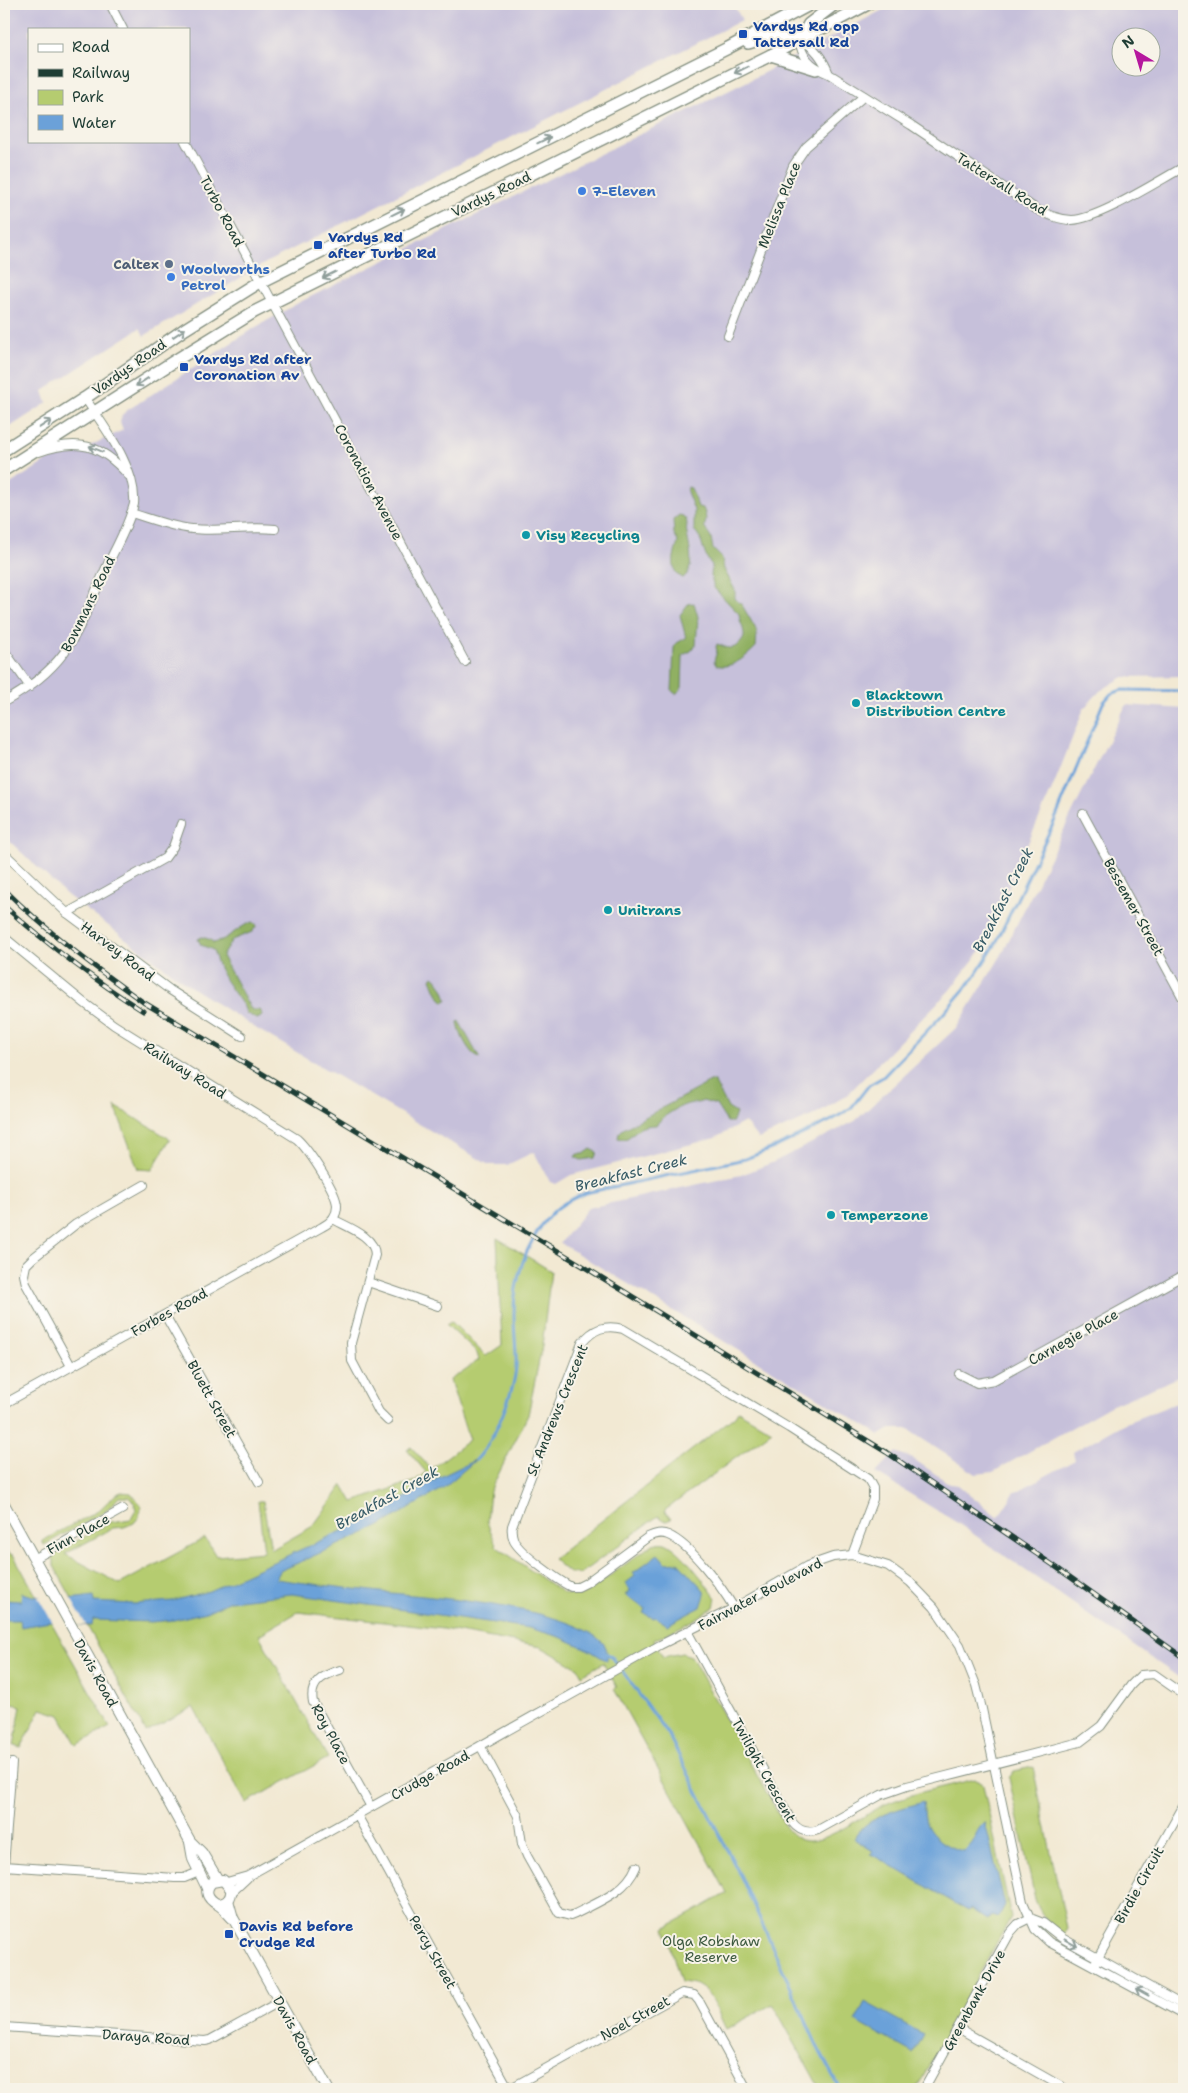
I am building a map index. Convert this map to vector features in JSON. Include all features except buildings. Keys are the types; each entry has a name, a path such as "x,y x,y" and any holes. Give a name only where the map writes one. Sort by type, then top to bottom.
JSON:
{"main road":[{"name":"Vardys Road","path":"4,450 85,398 185,329 260,282 728,48 811,4"},
{"path":"728,48 777,36 788,35 800,40 809,24 835,4"},
{"name":"Vardys Road","path":"4,470 181,357 272,303 771,55 868,4"},
{"path":"771,55 816,69"}],"street":[{"path":"110,4 123,28"},
{"path":"800,40 800,49 816,69"},
{"name":"Tattersall Road","path":"800,40 808,43 825,63 829,74"},
{"name":"Tattersall Road","path":"816,69 829,74 911,125 1036,209 1055,218 1070,220 1090,216 1184,167"},
{"name":"Melissa Place","path":"728,336 793,166 806,147 864,96"},
{"name":"Turbo Road","path":"186,142 272,303"},
{"name":"Coronation Avenue","path":"272,303 465,662"},
{"name":"Vardys Road","path":"85,398 95,412"},
{"name":"Bowmans Road","path":"4,702 30,687 53,668 73,642 131,513 135,495 133,480 95,412"},
{"path":"18,461 52,447 77,444 105,454 133,480"},
{"path":"131,513 174,526 193,529 259,527 275,529"},
{"path":"4,650 30,687"},
{"name":"Bessemer Street","path":"1083,814 1184,1000"},
{"path":"67,913 165,858 173,847 181,824"},
{"name":"Harvey Road","path":"4,853 67,913 170,990 242,1036"},
{"name":"Railway Road","path":"4,937 30,961 114,1025 297,1139 310,1153 334,1196 337,1204 333,1219"},
{"path":"71,1366 26,1284 24,1275 26,1265 32,1258 76,1224 144,1185"},
{"path":"333,1219 368,1239 375,1248 375,1255 350,1352 352,1361 379,1412 388,1421"},
{"name":"Forbes Road","path":"4,1404 322,1228 333,1219"},
{"name":"Carnegie Place","path":"959,1374 977,1384 994,1380 1184,1275"},
{"path":"368,1282 438,1306"},
{"name":"Bluett Street","path":"165,1315 259,1482"},
{"name":"St Andrews Crescent","path":"734,1608 708,1571 668,1535 662,1534 648,1537 578,1587 571,1587 531,1558 518,1547 514,1540 511,1533 512,1526 582,1344 596,1330 613,1326 623,1329 798,1433 868,1479 873,1488 873,1498 852,1555"},
{"name":"Davis Road","path":"4,1504 69,1625 190,1841 202,1853 222,1881"},
{"name":"Finn Place","path":"34,1559 123,1509"},
{"name":"Fairwater Boulevard","path":"610,1673 660,1645 734,1608 819,1560 833,1556 852,1555 888,1566 905,1578 934,1607 952,1632 966,1658 976,1685 1023,1902 1030,1918"},
{"name":"Twilight Crescent","path":"687,1631 792,1822 801,1830 812,1832 818,1830 893,1790 994,1764"},
{"name":"Roy Place","path":"340,1670 316,1682 311,1695 313,1702 371,1807"},
{"name":"Crudge Road","path":"222,1881 248,1876 610,1673"},
{"path":"994,1764 1074,1744 1088,1737 1101,1726 1131,1685 1142,1676 1154,1674 1184,1695"},
{"path":"481,1747 518,1816 522,1844 559,1913 557,1922"},
{"path":"12,1763 4,1866 176,1878 184,1878 199,1872"},
{"name":"Birdie Circuit","path":"1096,1962 1184,1805"},
{"name":"Percy Street","path":"357,1816 509,2089"},
{"name":"Davis Road","path":"190,1841 193,1859 207,1888"},
{"path":"559,1913 570,1916 621,1889 631,1879 636,1867"},
{"name":"Crudge Road","path":"230,1896 248,1876"},
{"path":"222,1881 230,1896 217,1904 210,1900 207,1888 212,1882 222,1881"},
{"name":"Davis Road","path":"230,1896 233,1918"},
{"name":"Davis Road","path":"217,1904 233,1918 328,2089"},
{"path":"1030,1918 1043,1923 1096,1962 1184,2015"},
{"name":"Greenbank Drive","path":"924,2089 1012,1931 1018,1924 1030,1918"},
{"path":"1096,1962 1184,2006"},
{"name":"Noel Street","path":"509,2089 682,1993 694,1995 699,2001 747,2089"},
{"name":"Daraya Road","path":"4,2027 205,2042 279,2002"},
{"path":"958,2028 1066,2089"}],"shaded area":[{"path":"4,4 733,4 742,20 267,262 144,336 140,328 43,391 47,403 4,431"},
{"path":"894,4 1184,4 1184,676 1123,677 1100,691 1084,708 1053,787 979,953 949,991 847,1095 812,1116 758,1139 745,1122 715,1138 571,1175 556,1184 550,1182 534,1152 507,1165 489,1165 257,1029 191,987 68,896 4,836 4,488 48,460 75,453 123,430 120,422 122,415 126,411 256,327 300,302 750,80"},
{"path":"1126,705 1184,709 1184,1375 1110,1406 993,1472 976,1474 907,1429 890,1429 880,1435 560,1243 588,1208 741,1175 774,1162 855,1121 957,1027 1001,956"},
{"path":"1184,1400 1184,1681 959,1524 876,1473 896,1452 915,1460 950,1484 958,1485 998,1517 1014,1493 1075,1460 1073,1452 1123,1424"}],"green space":[{"path":"688,487 691,488 698,507 703,508 706,518 704,527 711,538 713,549 722,558 724,569 735,590 735,599 742,605 757,631 756,647 743,658 727,666 716,665 714,661 717,644 728,648 735,647 740,644 744,636 743,630 739,614 714,588 711,576 712,565 706,556 700,538 694,530 694,510 687,492"},
{"path":"679,515 683,516 686,521 691,557 689,569 683,578 676,574 674,564 678,542 674,534 673,520"},
{"path":"694,603 698,617 696,645 691,651 683,655 682,688 676,694 672,691 674,648 675,644 686,638 680,615 688,604"},
{"path":"252,922 257,925 252,932 232,940 222,956 250,1008 259,1010 262,1014 257,1019 246,1013 219,968 213,950 201,945 198,939 202,937 211,940 213,943 218,942"},
{"path":"433,976 438,980 443,989 447,999 445,1002 440,998 431,979"},
{"path":"459,1021 480,1059 472,1053 462,1038"},
{"path":"714,1081 728,1108 736,1113 733,1122 727,1122 716,1105 703,1101 677,1108 656,1125 640,1128 625,1139 618,1138 619,1133 623,1129"},
{"path":"115,1106 170,1139 152,1170 138,1169"},
{"path":"591,1149 597,1152 595,1158 581,1160 575,1157 577,1154 584,1154"},
{"name":"Olga Robshaw Reserve","path":"497,1238 551,1271 542,1346 528,1415 490,1491 487,1522 497,1547 565,1594 573,1595 589,1591 653,1544 665,1543 678,1552 716,1598 714,1607 694,1620 654,1640 663,1657 682,1653 691,1656 785,1826 799,1839 806,1841 818,1840 848,1826 886,1804 919,1793 975,1779 983,1785 1011,1917 916,2089 820,2089 773,2004 726,2029 707,1993 697,1985 681,1982 665,1928 727,1893 614,1689 617,1687 603,1663 582,1675 578,1668 541,1647 443,1629 298,1612 259,1635 328,1758 246,1803 193,1707 146,1732 54,1566 52,1558 57,1552 111,1522 131,1519 136,1510 134,1502 128,1497 119,1497 105,1512 44,1545 42,1541 98,1511 115,1495 121,1492 131,1493 141,1505 139,1517 134,1523 124,1527 113,1528 65,1554 120,1584 205,1538 216,1556 264,1552 258,1501 263,1501 271,1550 313,1526 343,1485 353,1502 415,1481 426,1472 407,1450 411,1447 431,1469 469,1440 450,1380 479,1360 477,1353 446,1324 451,1321 486,1356 502,1345"},
{"path":"738,1411 772,1431 664,1511 671,1519 666,1521 658,1516 580,1574 569,1573 553,1559 735,1416"},
{"path":"4,1550 14,1556 110,1727 77,1745 60,1715 41,1709 21,1748 14,1746 21,1706 4,1702"},
{"path":"1033,1767 1067,1929 1063,1935 1046,1919 1035,1899 1009,1778 1014,1771"}],"water":[{"path":"477,1459 443,1488 378,1527 280,1571 276,1579 465,1601 532,1612 586,1631 605,1645 607,1661 589,1650 560,1637 529,1628 292,1594 230,1601 206,1612 174,1620 151,1622 93,1620 92,1626 50,1622 21,1627 20,1620 4,1620 4,1600 21,1601 22,1593 58,1599 93,1596 94,1602 134,1604 172,1601 209,1591 373,1517 438,1478"},
{"path":"658,1554 666,1563 678,1562 703,1589 705,1595 701,1607 667,1625 656,1617 654,1618 643,1613 645,1609 625,1595 630,1591 626,1583 635,1576 633,1573"},
{"path":"923,1802 925,1819 930,1831 940,1841 958,1850 964,1851 969,1847 985,1822 1005,1905 998,1918 991,1916 988,1920 970,1909 968,1911 871,1854 873,1851 854,1839 859,1831 875,1819"},
{"path":"865,2002 923,2034 913,2053 855,2021"}],"pier":[{"path":"38,1597 70,1597 86,1625 54,1625"}],"waterway":[{"name":"Breakfast Creek","path":"476,1460 490,1441 502,1416 511,1390 516,1367 514,1303 519,1276 534,1237 550,1215 562,1205 585,1193 745,1159 776,1147 832,1120 851,1108 869,1085 883,1077 943,1014 973,979 995,945 1054,822 1103,703 1111,694 1122,690 1184,691"},
{"path":"604,1652 613,1658 669,1736 741,1877 819,2050 840,2089"}],"railway":[{"path":"4,889 71,948 143,1002 578,1263 886,1452 1053,1565 1184,1658"},
{"path":"4,906 71,961 143,1011"}],"place":[{"name":"Vardys Rd opp Tattersall Rd","path":"743,34"},
{"name":"7-Eleven","path":"582,191"},
{"name":"Vardys Rd after Turbo Rd","path":"318,245"},
{"name":"Caltex","path":"169,264"},
{"name":"Woolworths Petrol","path":"171,277"},
{"name":"Vardys Rd after Coronation Av","path":"184,367"},
{"name":"Visy Recycling","path":"526,535"},
{"name":"Blacktown Distribution Centre","path":"856,703"},
{"name":"Unitrans","path":"608,910"},
{"name":"Temperzone","path":"831,1215"},
{"name":"Davis Rd before Crudge Rd","path":"229,1934"}]}
